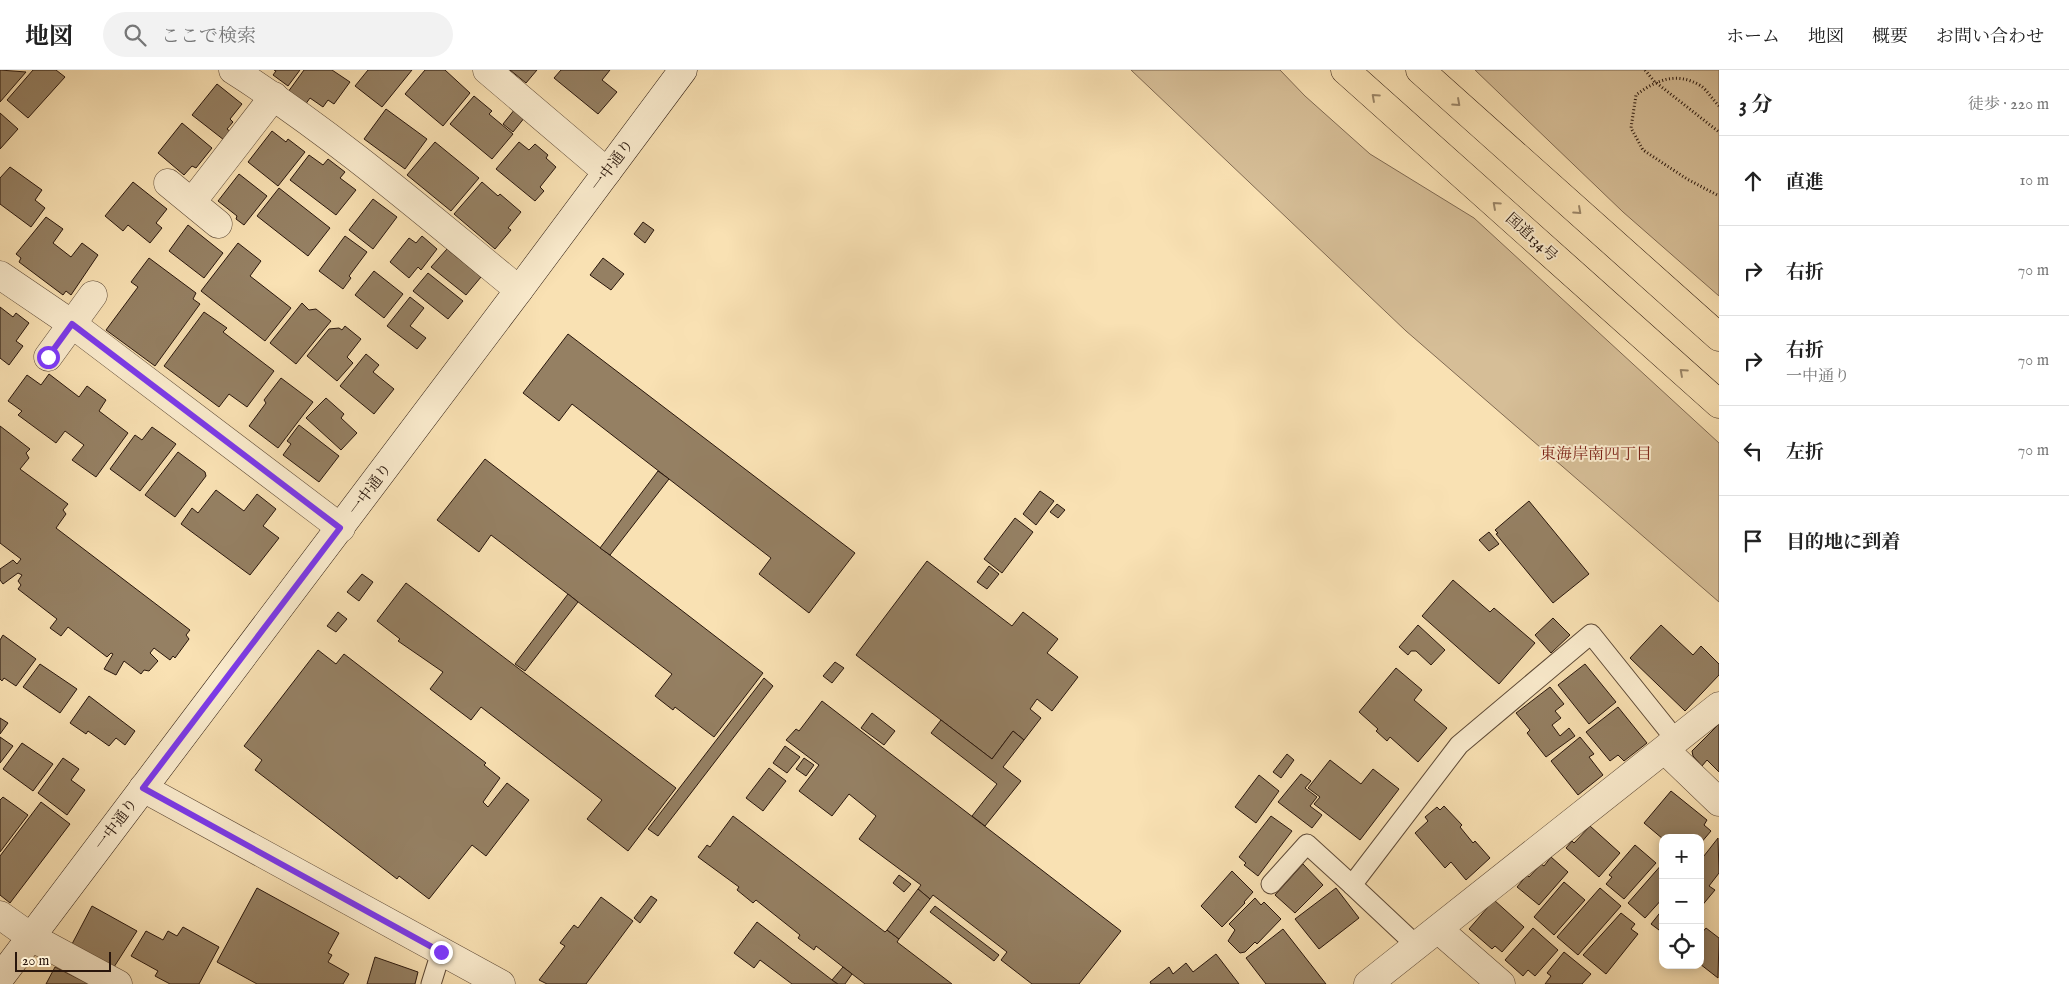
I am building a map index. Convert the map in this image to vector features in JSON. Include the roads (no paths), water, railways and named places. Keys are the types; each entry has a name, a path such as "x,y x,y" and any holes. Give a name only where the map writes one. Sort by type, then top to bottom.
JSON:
{"highway":[{"name":"国道134号","path":"1345,70 1719,404"},
{"path":"1420,70 1719,337"}],"street":[{"path":"233,70 274,96 380,176 519,290"},
{"path":"487,70 607,172"},
{"name":"一中通り","path":"0,978 683,70"},
{"path":"192,202 274,96"},
{"path":"168,183 218,224"},
{"path":"0,275 72,324 340,528"},
{"path":"48,357 93,295"},
{"path":"1368,984 1439,930 1719,706"},
{"path":"1670,745 1719,802"},
{"path":"143,788 501,984"},
{"path":"0,915 31,937 118,984"},
{"path":"1439,930 1501,984"}],"lane":[{"path":"1352,885 1460,745 1591,634 1670,745"},
{"path":"1270,884 1307,844 1417,946"},
{"path":"431,984 441,952"}],"district":[{"name":"東海岸南四丁目","path":"1596,453"}]}
